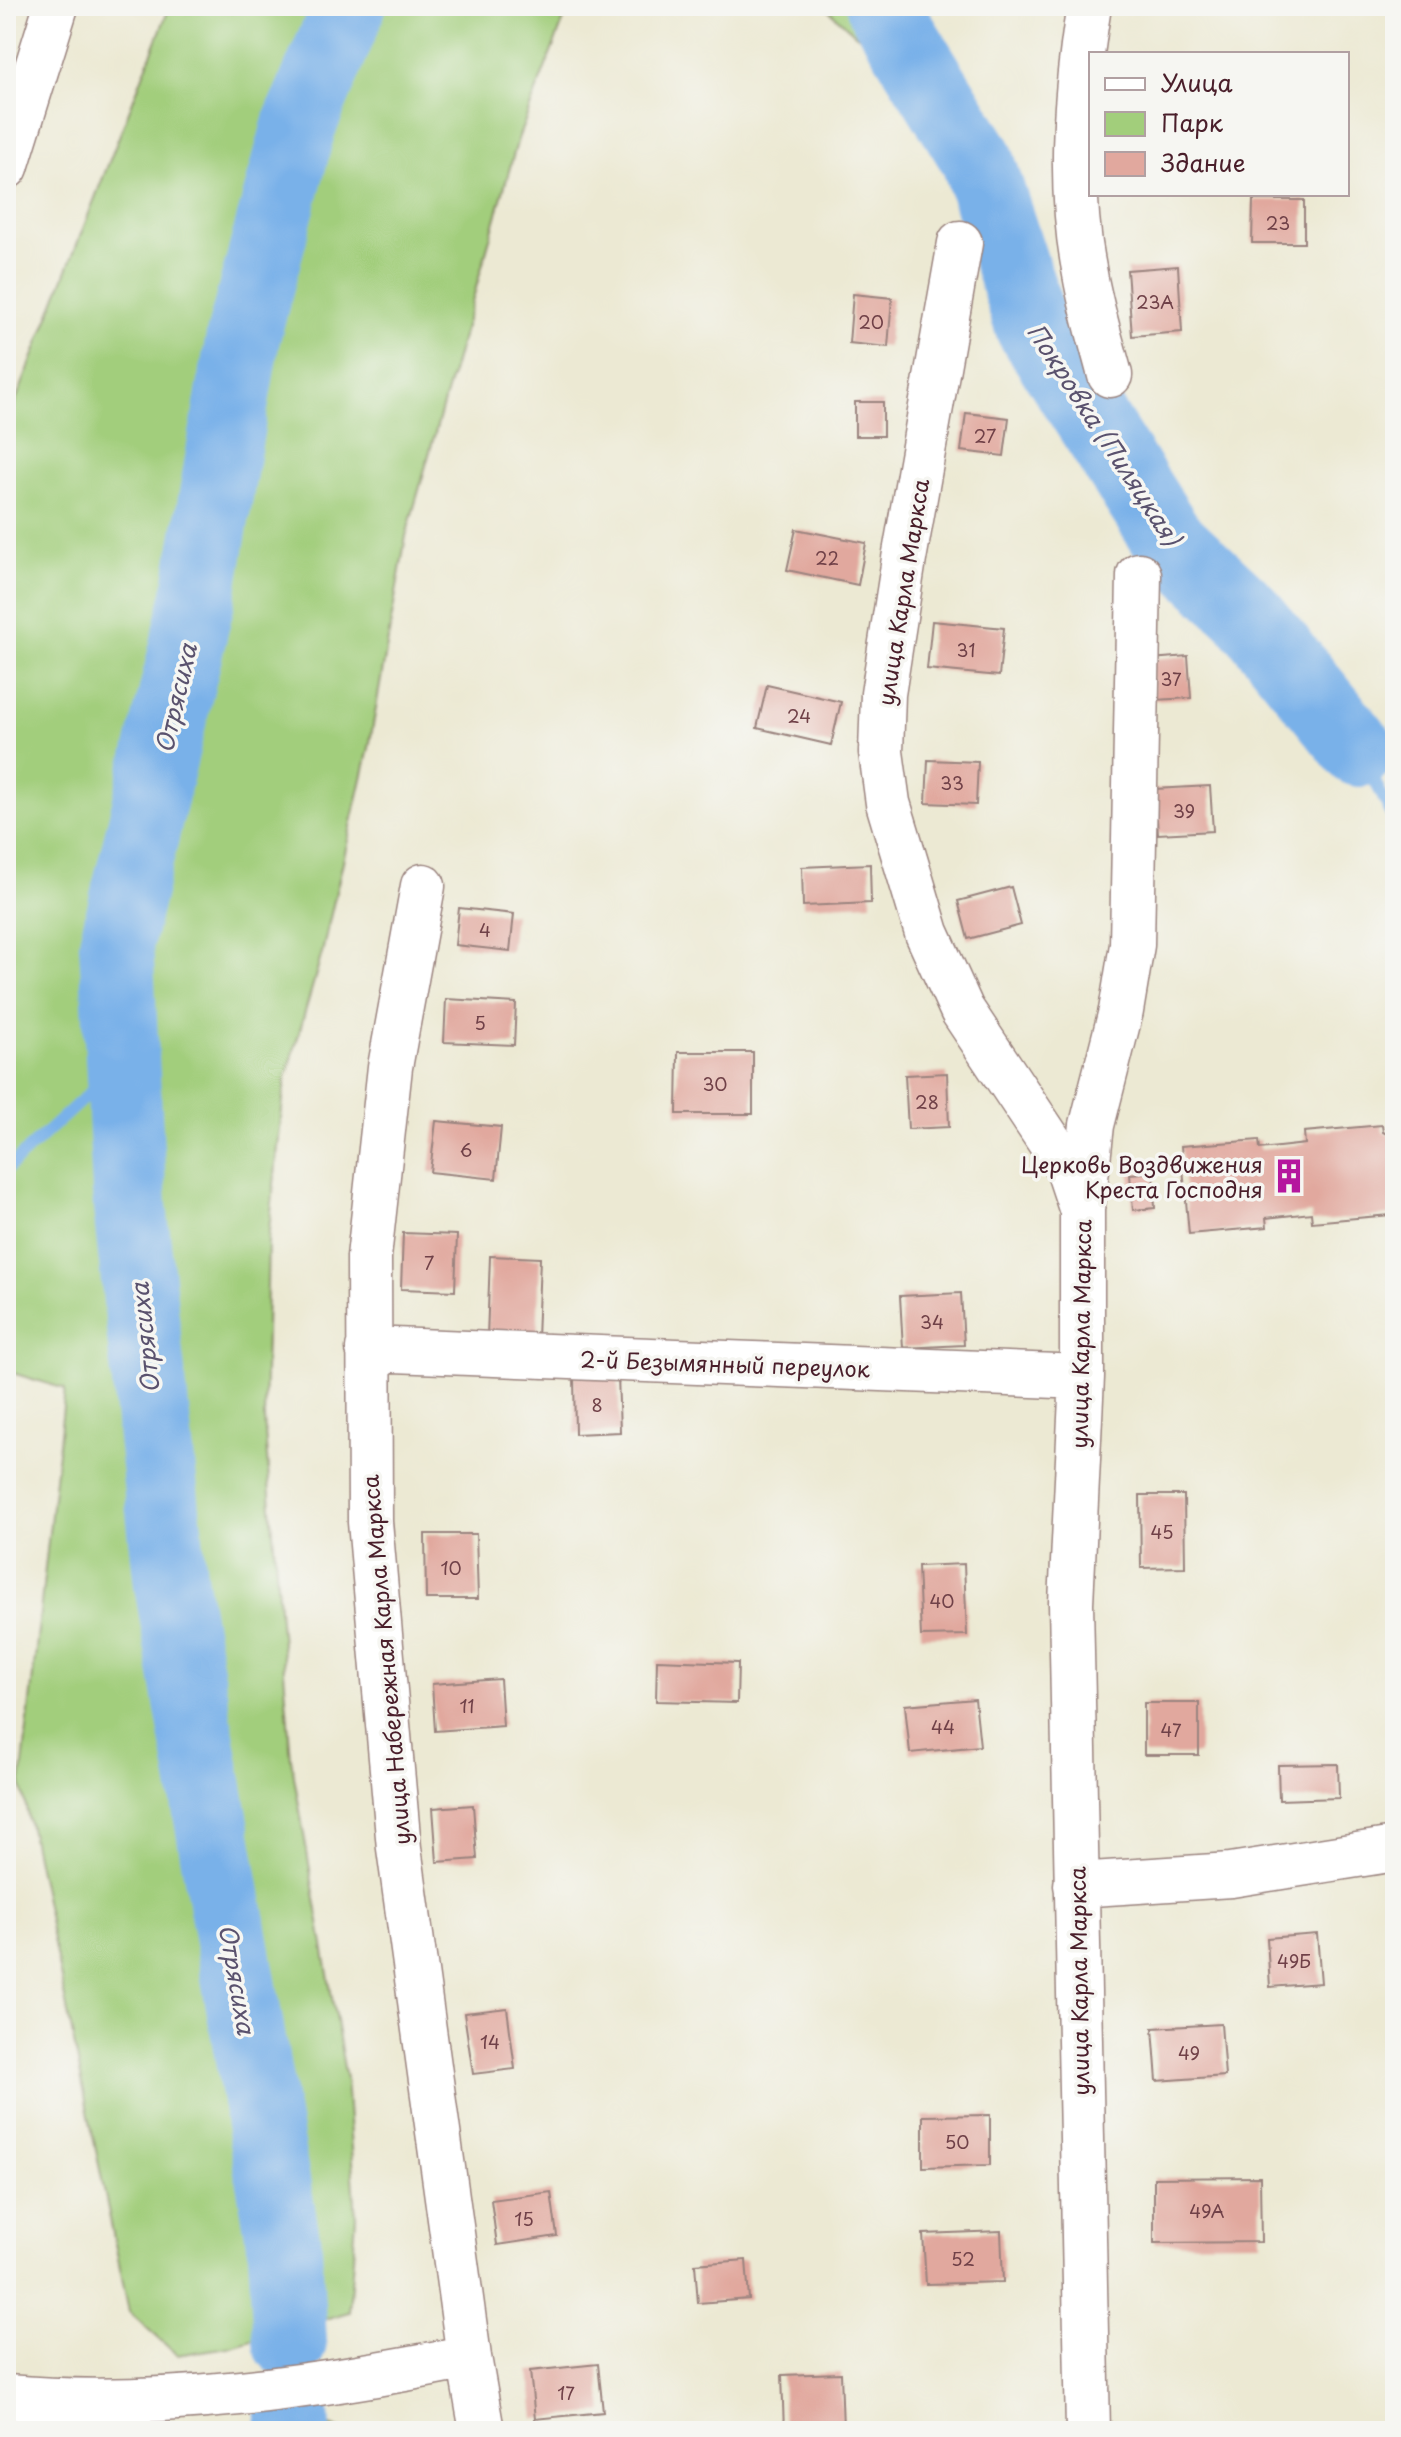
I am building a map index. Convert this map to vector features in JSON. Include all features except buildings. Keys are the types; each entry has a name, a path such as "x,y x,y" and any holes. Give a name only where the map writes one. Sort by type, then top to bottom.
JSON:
{"street":[{"path":"6,167 56,6"},
{"path":"1089,6 1078,134 1078,210 1084,272 1110,375"},
{"name":"улица Карла Маркса","path":"960,243 883,694 881,752 888,803 927,933 962,1010 1068,1169 1082,1211 1082,1377 1071,1603 1088,2431"},
{"path":"1082,1211 1092,1125 1121,1011 1132,945 1139,575"},
{"name":"улица Набережная Карла Маркса","path":"423,886 390,1067 369,1257 370,1522 399,1848 469,2357 482,2431"},
{"name":"2-й Безымянный переулок","path":"368,1349 1082,1377"},
{"path":"1076,1885 1231,1875 1395,1849"},
{"path":"6,2397 101,2401 217,2394 358,2378 469,2357"}],"green space":[{"path":"170,6 569,6 518,139 406,536 369,748 322,953 285,1082 268,1240 264,1419 291,1759 346,2079 356,2217 349,2312 228,2347 177,2355 129,2312 21,1783 65,1389 6,1371 6,426"},
{"path":"824,6 904,6 931,82 855,34"},
{"path":"318,2423 347,2431 175,2431 197,2427"}],"waterway":[{"name":"Отрясиха","path":"290,2342 285,2251 171,1584 130,1207 116,944 198,600 243,337 299,126 349,6"},
{"name":"Покровка (Пиляцкая)","path":"883,6 977,158 1032,327 1168,539 1247,613 1359,750"},
{"name":"Покровка (Пиляцкая)","path":"1359,750 1395,821"},
{"path":"6,1170 123,1062"},
{"name":"Отрясиха","path":"292,2410 293,2431"}],"place":[{"name":"Церковь Воздвижения Креста Господня","path":"1289,1176"}]}
